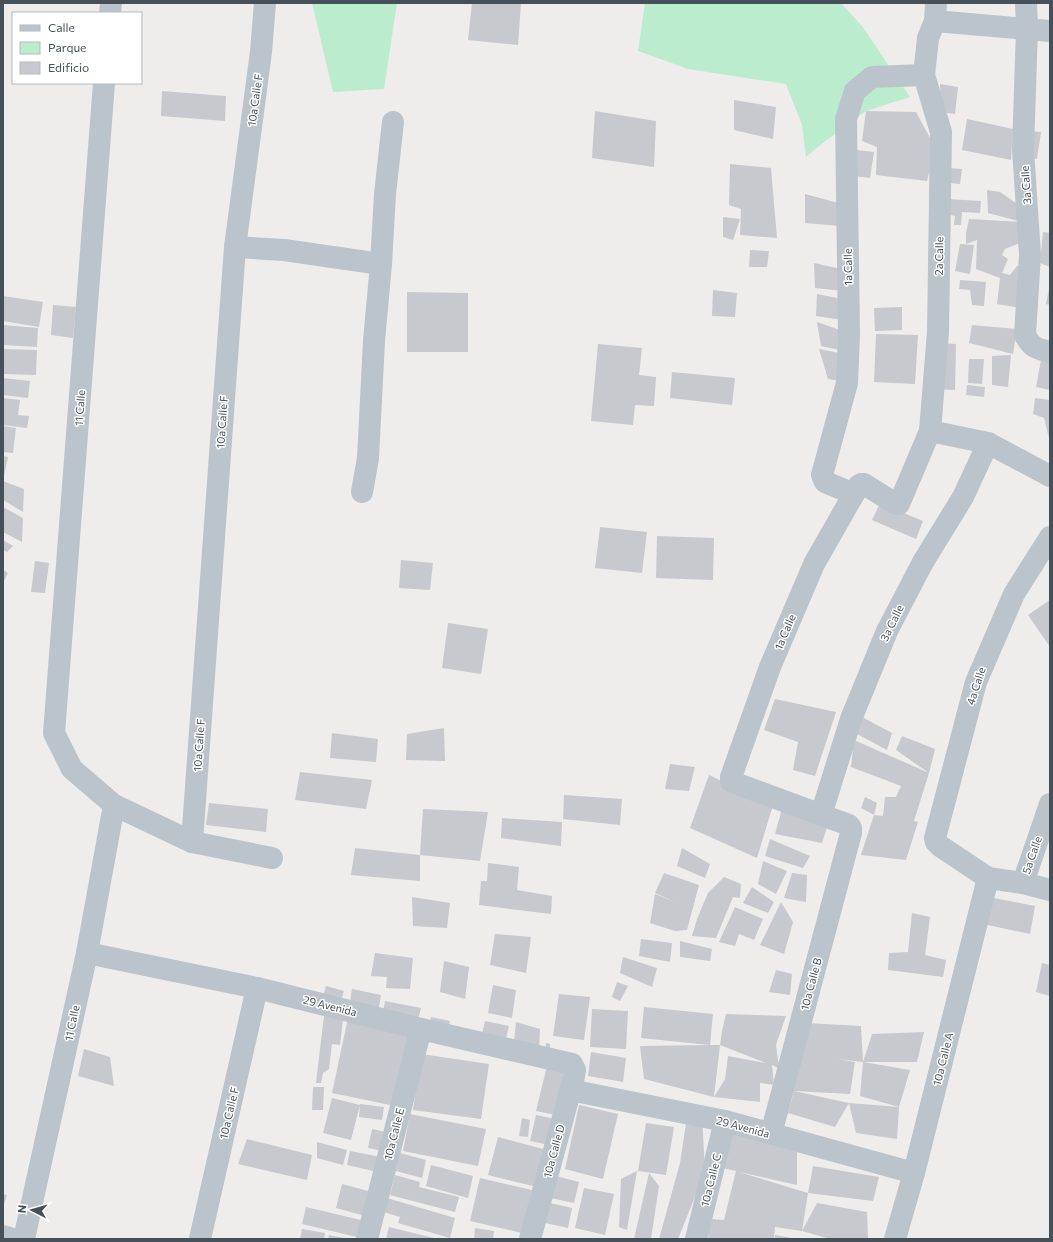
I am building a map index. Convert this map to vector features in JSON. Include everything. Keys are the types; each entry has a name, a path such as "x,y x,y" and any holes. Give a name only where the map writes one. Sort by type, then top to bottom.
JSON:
{"street":[{"name":"10a Calle F","path":"192,842 235,247 261,52 265,3"},
{"name":"3a Calle","path":"1026,3 1027,29 1023,148 1030,255 1025,335 1034,348 1050,352"},
{"path":"936,12 1027,29 1050,31"},
{"name":"2a Calle","path":"859,489 899,504 902,501 930,431 938,332 941,132 924,75 928,38 936,12"},
{"name":"1a Calle","path":"821,815 735,783 731,781 731,777 770,667 814,564 859,489 825,482 822,476 848,383 849,334 846,119 855,91 872,77 924,75"},
{"name":"11 Calle","path":"24,1239 87,953 114,806 72,769 54,733 104,84"},
{"path":"362,492 368,458 374,341 381,264 385,194 393,122"},
{"path":"235,247 284,250 381,264"},
{"path":"930,431 988,444 1050,476"},
{"name":"3a Calle","path":"821,815 851,719 888,631 923,562 963,497 988,444"},
{"name":"4a Calle","path":"988,878 940,846 936,842 935,838 976,682 1014,594 1050,537"},
{"name":"5a Calle","path":"1023,883 1050,804"},
{"path":"114,806 192,842 272,858"},
{"name":"10a Calle B","path":"771,1134 850,833 850,828 848,825 821,815"},
{"path":"988,878 1023,883 1050,890"},
{"name":"10a Calle A","path":"895,1239 914,1173 988,878"},
{"name":"29 Avenida","path":"87,953 257,988 421,1029 572,1064"},
{"name":"10a Calle F","path":"200,1239 257,988"},
{"name":"10a Calle E","path":"367,1239 421,1029"},
{"name":"10a Calle D","path":"530,1239 575,1070 572,1064"},
{"name":"29 Avenida","path":"570,1090 725,1121 914,1173"},
{"name":"10a Calle C","path":"696,1239 725,1121"},
{"path":"3,1236 13,1239"}],"green space":[{"path":"312,3 397,3 384,89 333,92"},
{"path":"645,3 841,3 862,26 910,97 866,111 806,157 802,125 786,84 688,69 638,51"}],"building":[{"path":"472,3 521,3 518,45 468,40"},
{"path":"940,84 958,87 955,114 941,112"},
{"path":"162,91 226,96 225,121 161,116"},
{"path":"734,100 776,107 773,139 734,130"},
{"path":"595,111 656,121 654,167 592,158"},
{"path":"866,111 916,112 935,147 927,181 876,175 877,147 862,141"},
{"path":"967,119 1013,129 1011,160 962,150"},
{"path":"1030,131 1041,132 1037,159 1026,158"},
{"path":"857,150 874,152 870,178 854,176"},
{"path":"730,164 771,168 777,238 740,235 741,209 729,205"},
{"path":"949,168 962,169 960,184 950,183"},
{"path":"987,190 1000,192 1023,208 1022,222 988,213"},
{"path":"805,194 842,204 840,226 805,223"},
{"path":"947,199 981,201 980,213 962,212 961,225 954,225 955,216 946,214"},
{"path":"723,217 740,219 733,240 723,237"},
{"path":"969,219 1022,222 1020,243 1005,249 1002,255 1008,259 1002,273 1010,275 1017,266 1022,266 1021,308 997,304 1000,278 976,269 977,240 966,244 966,233"},
{"path":"1043,232 1050,233 1050,267 1040,263"},
{"path":"960,244 974,245 970,274 955,271"},
{"path":"750,250 769,251 767,267 749,267"},
{"path":"814,263 841,269 844,291 815,288"},
{"path":"960,280 986,282 984,306 972,305 970,290 959,289"},
{"path":"1050,289 1050,305 1046,304"},
{"path":"713,290 737,293 735,317 712,316"},
{"path":"407,292 468,293 468,352 407,352"},
{"path":"817,294 842,299 842,320 816,316"},
{"path":"3,296 43,302 39,327 3,321"},
{"path":"53,305 76,307 73,338 51,335"},
{"path":"902,307 902,330 875,331 874,308"},
{"path":"817,322 843,331 840,350 821,346"},
{"path":"3,325 38,328 37,347 3,345"},
{"path":"972,325 1017,329 1013,354 969,343"},
{"path":"876,334 918,335 915,384 874,382"},
{"path":"938,343 956,344 955,390 936,389"},
{"path":"598,344 642,348 639,375 656,377 654,406 635,405 633,425 591,421"},
{"path":"3,349 37,350 36,375 3,374"},
{"path":"819,349 844,354 839,381 828,379"},
{"path":"1011,355 1008,387 992,385 992,356"},
{"path":"969,359 984,359 982,384 968,383"},
{"path":"1041,360 1050,362 1050,390 1036,387"},
{"path":"672,372 735,378 732,405 670,398"},
{"path":"3,378 30,381 28,398 3,395"},
{"path":"967,385 985,387 984,397 966,395"},
{"path":"3,398 20,400 18,415 29,416 27,428 3,425"},
{"path":"1035,398 1050,400 1050,438 1044,418 1033,414"},
{"path":"3,426 16,428 13,453 3,452"},
{"path":"3,456 8,457 4,476 3,476"},
{"path":"3,481 24,489 23,512 3,500"},
{"path":"880,503 923,521 916,539 872,520"},
{"path":"3,507 23,518 22,542 3,532"},
{"path":"600,527 647,532 642,573 595,568"},
{"path":"657,536 714,538 713,580 656,578"},
{"path":"3,540 13,546 7,552 3,550"},
{"path":"401,560 433,563 430,590 399,588"},
{"path":"35,561 49,563 45,593 31,592"},
{"path":"3,570 8,573 3,583"},
{"path":"1050,600 1050,647 1028,615"},
{"path":"448,623 488,629 481,674 442,668"},
{"path":"775,699 836,712 815,776 793,770 798,742 764,730"},
{"path":"862,717 892,733 887,750 857,734"},
{"path":"444,728 445,761 406,760 407,734"},
{"path":"332,733 378,739 376,762 330,758"},
{"path":"902,736 935,749 929,773 896,750"},
{"path":"854,740 929,773 914,821 918,822 906,860 861,855 874,815 883,816 885,797 896,797 901,786 851,767"},
{"path":"670,764 695,767 689,791 665,789"},
{"path":"300,772 372,780 366,809 295,800"},
{"path":"709,775 773,805 757,858 690,828"},
{"path":"564,795 622,799 620,825 563,819"},
{"path":"865,797 877,803 874,815 861,808"},
{"path":"209,803 268,809 266,832 206,825"},
{"path":"783,805 828,824 822,843 775,834"},
{"path":"423,809 488,812 480,861 420,855"},
{"path":"502,818 562,822 561,846 501,838"},
{"path":"770,839 810,856 803,868 765,856"},
{"path":"355,848 420,855 420,881 351,875"},
{"path":"682,848 710,864 705,878 677,866"},
{"path":"763,861 787,871 776,894 758,884"},
{"path":"488,863 519,867 517,890 552,896 551,914 479,905 481,881 487,881"},
{"path":"664,873 699,885 687,930 675,931 650,923 655,894 675,902 655,893"},
{"path":"792,873 807,875 806,902 784,898"},
{"path":"724,877 741,884 740,898 733,897 716,938 692,936 697,919 708,893"},
{"path":"752,887 774,902 768,913 743,903"},
{"path":"412,897 450,903 447,928 413,926"},
{"path":"989,897 1035,906 1030,934 983,924"},
{"path":"781,902 793,922 784,954 760,945"},
{"path":"735,907 763,919 754,940 739,934 735,946 719,942"},
{"path":"912,913 930,917 925,955 946,960 943,977 888,970 889,953 908,952"},
{"path":"495,934 531,937 526,973 490,965"},
{"path":"641,939 672,943 670,962 639,956"},
{"path":"680,941 712,949 710,961 680,957"},
{"path":"375,953 413,958 410,989 386,988 387,977 371,976"},
{"path":"623,957 657,968 652,987 620,973"},
{"path":"444,961 469,967 465,999 440,992"},
{"path":"1042,963 1050,965 1050,996 1036,992"},
{"path":"776,970 792,974 790,995 769,992"},
{"path":"617,982 628,986 620,1001 612,997"},
{"path":"493,985 516,990 512,1018 488,1013"},
{"path":"326,986 344,991 340,1005 322,1000"},
{"path":"352,989 381,995 378,1013 349,1008"},
{"path":"559,994 590,997 584,1040 553,1036"},
{"path":"385,1001 421,1008 417,1024 382,1017"},
{"path":"644,1007 713,1014 710,1045 720,1045 714,1097 644,1079 640,1046 709,1045 641,1038"},
{"path":"592,1009 628,1011 626,1049 590,1047"},
{"path":"726,1014 786,1016 776,1045 779,1068 772,1065 774,1085 760,1083 760,1102 714,1097 725,1079 728,1056 766,1063 720,1045"},
{"path":"324,1016 343,1019 340,1045 332,1044 329,1069 323,1073 321,1083 316,1083"},
{"path":"431,1017 450,1021 448,1031 429,1026"},
{"path":"348,1018 410,1031 395,1106 332,1093"},
{"path":"485,1021 509,1026 505,1043 481,1038"},
{"path":"516,1022 540,1029 539,1051 514,1042"},
{"path":"806,1023 861,1026 863,1062 837,1059 855,1062 850,1094 794,1091"},
{"path":"924,1032 917,1062 863,1062 872,1034"},
{"path":"546,1043 550,1044 550,1053 545,1053"},
{"path":"84,1049 110,1057 114,1086 78,1076"},
{"path":"591,1052 626,1058 623,1082 588,1076"},
{"path":"421,1054 489,1064 481,1119 413,1110"},
{"path":"863,1062 910,1070 899,1107 860,1096"},
{"path":"547,1066 567,1070 556,1115 536,1111"},
{"path":"313,1087 324,1087 323,1110 312,1110"},
{"path":"794,1091 849,1103 835,1127 788,1113"},
{"path":"332,1098 360,1105 351,1140 323,1133"},
{"path":"849,1103 899,1107 897,1139 856,1133"},
{"path":"360,1104 384,1107 382,1120 359,1117"},
{"path":"579,1105 618,1114 603,1179 565,1169"},
{"path":"410,1114 486,1129 478,1166 403,1151"},
{"path":"536,1115 555,1119 549,1145 530,1141"},
{"path":"702,1116 705,1172 678,1239 659,1239 680,1163 687,1117"},
{"path":"522,1118 530,1120 528,1137 519,1136"},
{"path":"646,1123 674,1127 666,1175 638,1171"},
{"path":"372,1129 386,1132 383,1151 368,1148"},
{"path":"732,1130 797,1145 797,1185 739,1172 808,1193 802,1231 775,1227 774,1239 708,1239 710,1219 724,1220 736,1171 722,1168"},
{"path":"498,1137 547,1150 537,1187 488,1175"},
{"path":"247,1139 312,1155 307,1180 238,1164"},
{"path":"317,1142 347,1150 343,1165 317,1158"},
{"path":"350,1151 381,1157 378,1172 347,1165"},
{"path":"400,1153 426,1160 422,1178 396,1171"},
{"path":"431,1165 473,1176 468,1198 426,1186"},
{"path":"813,1166 879,1177 873,1201 808,1193"},
{"path":"637,1171 627,1230 619,1227 621,1179"},
{"path":"649,1173 659,1186 651,1239 634,1239"},
{"path":"395,1175 420,1182 419,1187 459,1197 455,1212 390,1195"},
{"path":"552,1175 579,1182 574,1203 546,1197"},
{"path":"480,1178 532,1190 522,1233 470,1221"},
{"path":"342,1184 372,1192 365,1216 336,1208"},
{"path":"584,1188 614,1194 605,1235 575,1228"},
{"path":"3,1194 7,1195 3,1207"},
{"path":"387,1198 455,1218 450,1238 398,1223 400,1217 383,1212"},
{"path":"546,1202 572,1208 568,1228 541,1222"},
{"path":"817,1203 867,1212 868,1239 830,1239 802,1231"},
{"path":"306,1207 365,1221 361,1238 302,1224"},
{"path":"389,1227 434,1238 434,1239 386,1239"},
{"path":"475,1228 494,1231 493,1239 474,1239"},
{"path":"302,1229 325,1233 324,1239 300,1239"},
{"path":"329,1235 344,1238 344,1239 328,1239"},
{"path":"775,1235 792,1238 792,1239 775,1239"}]}
